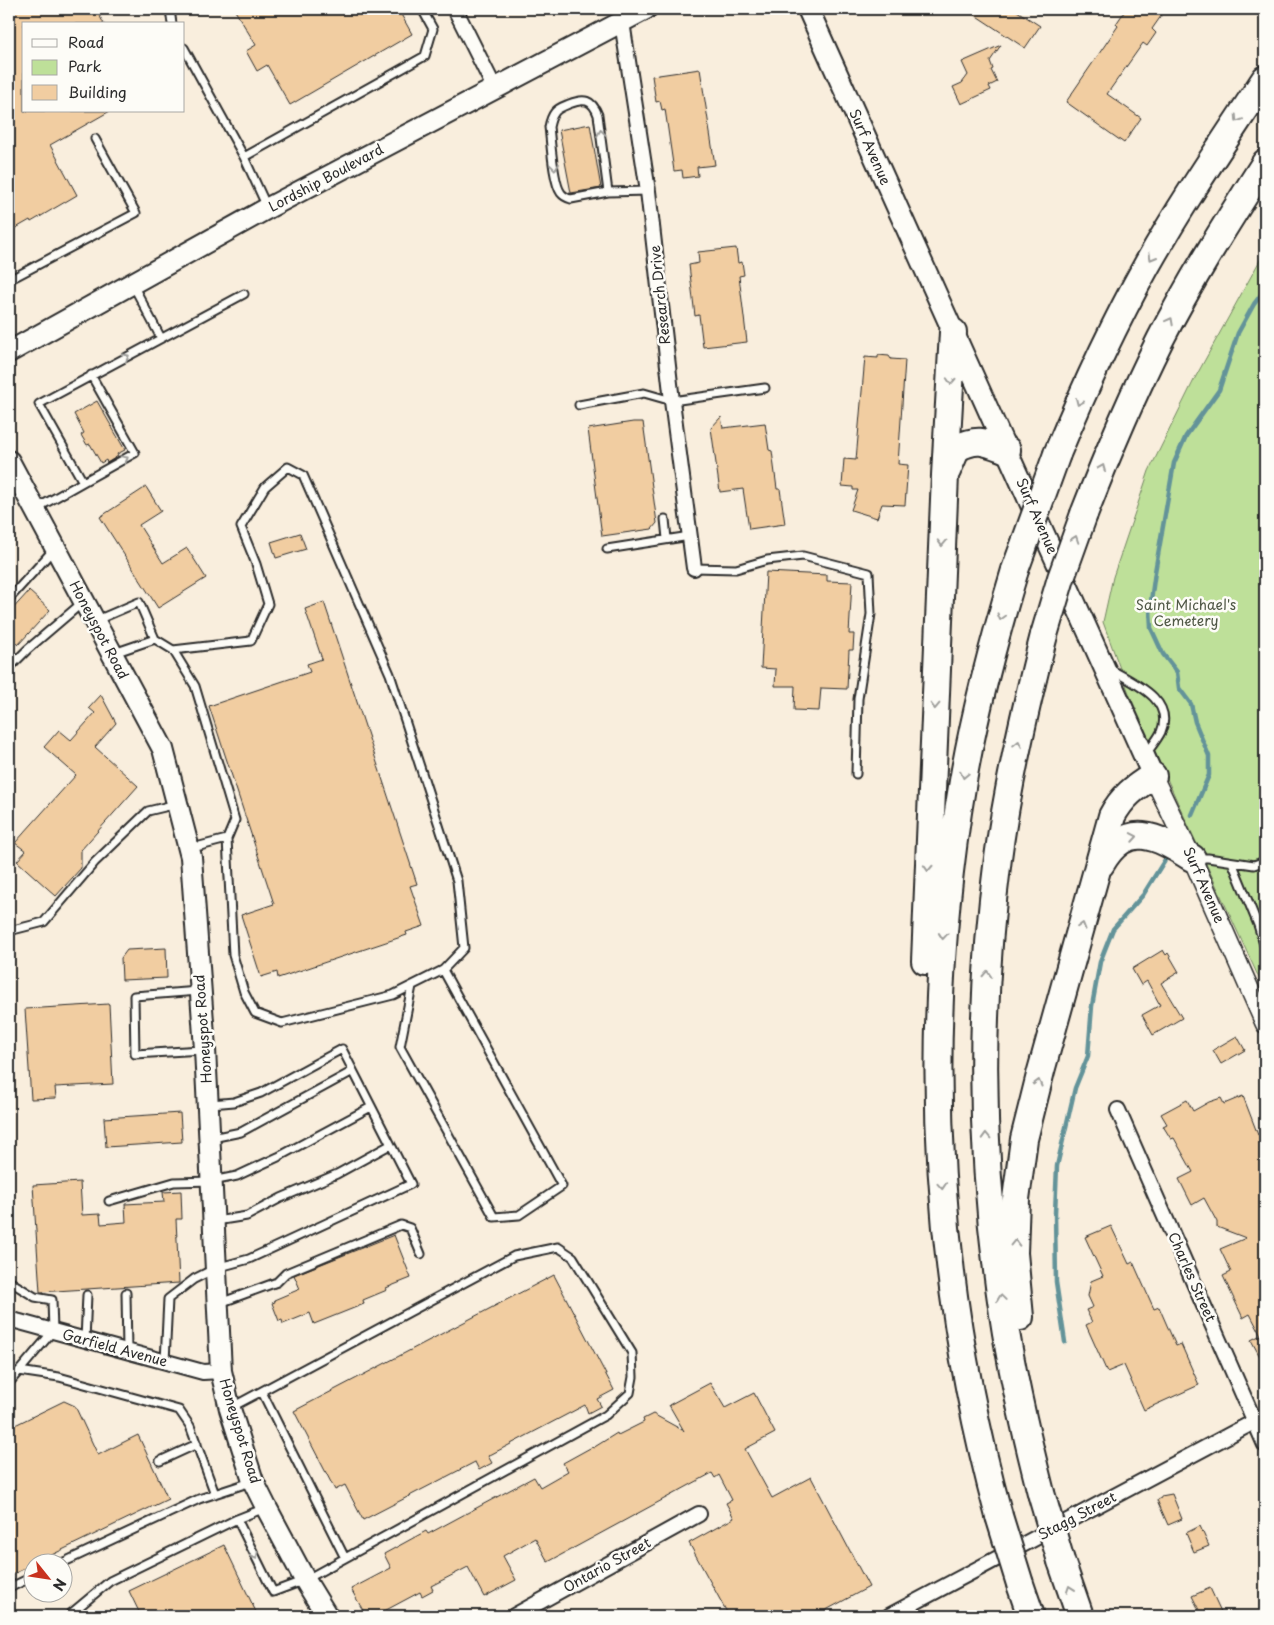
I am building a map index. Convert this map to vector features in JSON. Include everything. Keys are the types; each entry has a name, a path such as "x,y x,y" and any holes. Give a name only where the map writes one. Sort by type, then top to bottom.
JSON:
{"highway":[{"path":"940,1155 937,1048 939,992 954,833 986,672 1015,570 1057,454 1097,363 1148,264 1175,217 1265,79"},
{"path":"1080,1616 1061,1561 1040,1488 1013,1371 996,1267 986,1153 984,1076 987,972 998,856 1017,744 1044,636 1084,514 1112,442 1161,338 1217,238 1265,164"},
{"path":"953,332 925,943 926,995 944,1220 956,1319 975,1418 999,1516 1031,1616"},
{"path":"945,475 957,448 969,442 985,441 1007,450"},
{"path":"1040,1488 1014,1253 1016,1200 1026,1129 1112,816 1148,766"},
{"path":"1099,867 1106,855 1123,840 1130,836 1140,835 1164,842 1192,858"}],"main road":[{"name":"Lordship Boulevard","path":"9,352 268,208 646,9"},
{"name":"Surf Avenue","path":"808,9 1148,766"},
{"name":"Honeyspot Road","path":"11,472 34,509 163,749 191,857 205,1049 221,1370 230,1408 254,1481 266,1508 327,1616"}],"street":[{"path":"455,9 496,89"},
{"name":"Research Drive","path":"622,22 648,191 672,401 694,568"},
{"name":"Surf Avenue","path":"1148,766 1192,858 1265,1024"},
{"name":"Charles Street","path":"1118,1110 1260,1419 1265,1445"},
{"name":"Garfield Avenue","path":"9,1319 203,1372 221,1370"},
{"name":"Stagg Street","path":"890,1616 1260,1419"},
{"name":"Ontario Street","path":"514,1616 699,1514"}],"lane":[{"path":"170,9 172,22"},
{"path":"244,157 425,56 433,28 422,9"},
{"path":"185,50 244,157 268,208"},
{"path":"608,192 596,109 586,100 578,100 556,110 549,128 557,183 561,193 571,199 608,192 648,191"},
{"path":"9,280 136,213 95,140"},
{"path":"132,284 161,338"},
{"path":"83,482 39,404 244,294"},
{"path":"34,509 135,453 91,375"},
{"path":"579,405 644,393 672,401 765,388"},
{"path":"94,621 139,602 155,639 174,650 194,686 235,820 227,839 232,955 244,992 256,1013 282,1023 393,996 443,970 464,948 457,881 390,674 303,475 288,468 265,486 241,527 256,564 268,604 251,641 174,650"},
{"path":"665,519 668,539"},
{"path":"608,549 690,536"},
{"path":"9,599 55,548"},
{"path":"694,568 736,568 767,560 803,556 869,573 871,614 858,699 856,774"},
{"path":"9,668 28,649 84,602"},
{"path":"112,654 155,639"},
{"path":"1103,665 1156,698 1162,711 1163,725 1148,766"},
{"path":"9,931 44,922 95,862 148,811 177,804"},
{"path":"189,849 227,839"},
{"path":"1192,858 1208,858 1254,865 1265,860"},
{"path":"1232,862 1258,925 1265,948"},
{"path":"412,986 400,1046 494,1217 519,1215 562,1186 443,970"},
{"path":"201,991 134,996 135,1054 205,1049"},
{"path":"165,1362 168,1299 194,1279 216,1268 249,1259 410,1184 342,1049 261,1093 234,1102 208,1104"},
{"path":"209,1138 241,1132 353,1071"},
{"path":"109,1201 174,1182 212,1181 238,1176 278,1157 371,1107"},
{"path":"214,1221 247,1216 281,1198 337,1174 390,1144"},
{"path":"218,1304 277,1282 286,1273 401,1225 410,1228 421,1254"},
{"path":"230,1408 514,1256 558,1246 573,1257 632,1353 633,1377 630,1393 606,1415 305,1580 273,1592 237,1519"},
{"path":"9,1280 35,1297 52,1300 53,1331 9,1383"},
{"path":"126,1293 127,1351"},
{"path":"85,1340 87,1295"},
{"path":"20,1371 59,1378 179,1410 190,1426 215,1494"},
{"path":"262,1392 345,1558"},
{"path":"160,1462 196,1444"},
{"path":"72,1558 199,1499 254,1481"},
{"path":"68,1616 110,1581 237,1519 266,1508"},
{"path":"9,1588 22,1582"}],"green space":[{"name":"Saint Michael's Cemetery","path":"1265,251 1265,991 1130,696 1103,622 1113,577 1149,471 1195,378"}],"building":[{"path":"9,9 96,9 103,22 22,22 22,112 108,112 50,145 77,195 31,222 30,220 9,232"},
{"path":"234,9 398,9 412,34 290,105 267,65 257,71 246,51 256,45"},
{"path":"966,9 1014,9 1040,26 1025,48"},
{"path":"1126,9 1166,9 1152,29 1156,33 1147,46 1143,43 1107,94 1141,118 1124,143 1066,102 1118,26 1116,24"},
{"path":"1001,45 990,61 993,69 991,70 997,82 989,86 991,90 961,104 953,87 962,83 968,75 962,62"},
{"path":"700,69 715,165 697,167 698,176 683,178 682,170 674,171 665,109 662,110 660,101 656,102 652,76"},
{"path":"590,124 601,188 571,193 559,130"},
{"path":"736,248 738,263 742,262 744,275 739,276 747,342 703,347 699,315 695,316 689,265 699,263 698,252"},
{"path":"878,355 889,356 891,359 905,360 898,464 908,465 905,505 882,504 877,518 851,510 858,490 853,490 853,487 842,486 844,459 856,460 865,357 878,358"},
{"path":"97,401 125,450 107,463 106,460 101,463 90,444 87,445 81,435 84,433 74,414"},
{"path":"721,417 723,428 765,423 769,450 772,451 777,489 780,489 785,524 749,529 743,489 720,492 711,428"},
{"path":"643,422 657,523 652,529 602,536 588,429"},
{"path":"146,487 161,511 139,525 163,563 187,548 206,578 158,608 100,517"},
{"path":"300,533 306,549 276,558 271,542"},
{"path":"766,572 827,575 827,581 852,582 849,634 854,634 853,650 849,650 847,689 821,688 819,711 794,710 795,686 775,686 776,669 761,668"},
{"path":"29,591 50,610 18,645 9,637 9,613"},
{"path":"324,602 417,884 410,886 424,926 406,932 407,935 278,978 277,972 261,977 241,915 274,904 209,706 310,672 307,664 322,659 305,609"},
{"path":"101,695 116,723 95,747 138,786 81,850 81,868 56,896 17,861 26,851 15,843 76,775 44,747 59,730 71,740 95,713 89,708"},
{"path":"166,948 167,978 122,980 121,958 127,950"},
{"path":"1163,950 1166,955 1168,953 1179,972 1161,983 1182,1018 1153,1035 1142,1015 1160,1005 1147,981 1141,985 1132,969"},
{"path":"109,1004 113,1084 55,1087 56,1098 31,1099 25,1009"},
{"path":"1237,1036 1245,1050 1221,1064 1213,1050"},
{"path":"1243,1096 1258,1135 1265,1131 1265,1366 1251,1340 1261,1335 1250,1314 1243,1318 1223,1276 1231,1272 1220,1249 1246,1238 1217,1227 1217,1222 1204,1198 1192,1205 1179,1179 1193,1172 1174,1138 1171,1139 1163,1126 1167,1124 1161,1114 1187,1100 1193,1111 1221,1098 1224,1104"},
{"path":"180,1113 182,1142 106,1147 104,1118"},
{"path":"80,1182 82,1215 100,1214 101,1224 126,1222 125,1204 164,1202 163,1192 181,1191 182,1219 176,1219 179,1283 40,1292 33,1185"},
{"path":"1111,1226 1129,1264 1133,1262 1154,1309 1159,1307 1176,1346 1181,1344 1199,1385 1144,1410 1124,1365 1107,1372 1086,1325 1092,1322 1086,1310 1093,1307 1088,1296 1091,1281 1103,1276 1085,1237"},
{"path":"394,1235 411,1278 363,1300 364,1304 314,1324 310,1313 283,1324 282,1320 279,1321 272,1303 275,1302 274,1300 300,1289 294,1275"},
{"path":"554,1275 614,1390 597,1399 601,1406 588,1413 585,1405 488,1456 492,1463 479,1470 475,1462 363,1520 345,1485 335,1490 294,1411"},
{"path":"710,1383 725,1408 754,1393 775,1433 745,1449 772,1498 811,1477 869,1587 815,1616 729,1616 689,1543 734,1518 726,1503 732,1500 719,1475 715,1478 712,1473 548,1562 535,1538 503,1556 516,1580 484,1597 468,1567 431,1586 433,1590 422,1596 420,1592 375,1616 366,1616 351,1589 391,1568 384,1554 426,1531 428,1534 534,1477 540,1487 568,1471 563,1463 617,1433 618,1435 644,1422 643,1419 653,1414 684,1431 669,1405"},
{"path":"64,1401 75,1406 98,1455 138,1435 168,1499 58,1552 22,1552 22,1570 9,1576 9,1428"},
{"path":"1172,1494 1182,1519 1168,1525 1157,1500 1161,1496"},
{"path":"1200,1526 1209,1546 1194,1552 1186,1533"},
{"path":"224,1545 258,1616 141,1616 129,1591"},
{"path":"1210,1588 1223,1616 1202,1616 1192,1596"}],"waterway":[{"path":"1192,815 1209,775 1209,756 1195,722 1191,704 1179,688 1177,672 1163,654 1151,628 1150,608 1155,572 1174,463 1186,436 1219,390 1238,333 1254,304 1265,290"},
{"path":"1065,1342 1056,1282 1055,1213 1057,1166 1075,1088 1088,1056 1092,1006 1100,962 1113,929 1143,895 1166,858"}]}
